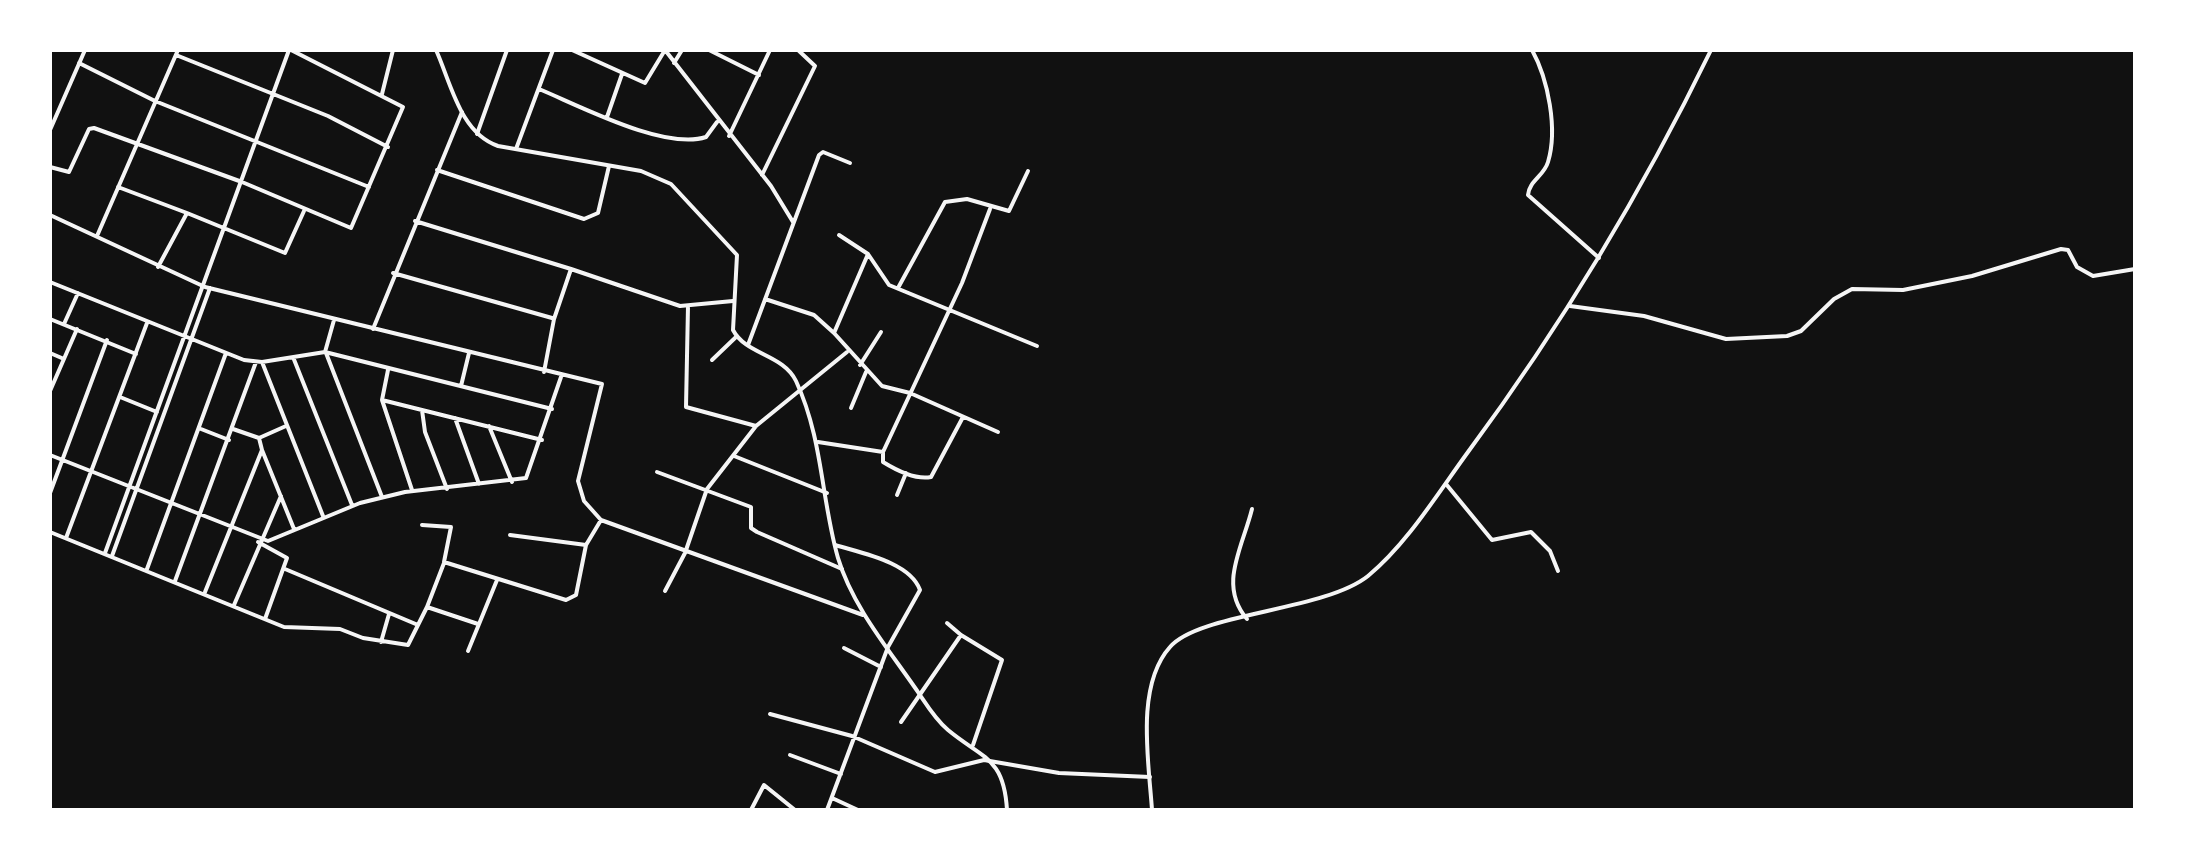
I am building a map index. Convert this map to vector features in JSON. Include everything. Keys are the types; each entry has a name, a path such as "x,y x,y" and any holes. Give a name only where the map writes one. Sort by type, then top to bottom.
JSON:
{"street":[{"path":"50,130 84,50"},
{"path":"50,167 69,172 93,128 242,182 351,228 403,109 290,50 242,182 201,284 104,553"},
{"path":"381,95 394,50"},
{"path":"436,50 462,112 477,134 516,150 641,171 671,184 733,248 740,265 731,324 736,337 783,363 799,388 818,442 834,544 865,616 950,732 994,762 1004,786 1006,810"},
{"path":"477,134 507,50"},
{"path":"516,150 553,50"},
{"path":"572,50 647,82 665,50 762,175 794,224"},
{"path":"674,63 682,50"},
{"path":"709,50 759,75"},
{"path":"730,136 770,50"},
{"path":"762,175 816,66 798,50"},
{"path":"1532,50 1546,87 1550,155 1527,192 1542,210 1599,258"},
{"path":"1152,810 1150,700 1154,678 1167,650 1194,632 1247,619 1364,579 1446,484 1570,306 1653,166 1711,50"},
{"path":"97,236 178,53 328,116 388,148"},
{"path":"79,64 155,101 369,187"},
{"path":"607,117 622,72"},
{"path":"539,89 607,117 685,140 706,137 718,122"},
{"path":"373,329 462,112"},
{"path":"748,345 819,155 823,152 850,163"},
{"path":"438,170 584,219 598,213 610,166"},
{"path":"898,288 945,202 967,198 990,209 1012,209 1028,171"},
{"path":"118,187 286,252 304,210"},
{"path":"964,417 936,473 923,478 885,463 883,452 990,209"},
{"path":"158,267 187,213"},
{"path":"50,215 210,288 602,384 578,481 584,501 602,520 865,616"},
{"path":"415,221 688,306 733,300"},
{"path":"839,235 868,254 884,280 898,288 1037,346"},
{"path":"1570,306 1644,316 1726,339 1757,338 1801,331 1834,299 1852,289 1904,290 1972,276 2061,248 2068,250 2078,267 2093,276 2135,269"},
{"path":"834,333 868,254"},
{"path":"544,372 554,318 571,269"},
{"path":"393,273 554,318"},
{"path":"50,282 191,340 259,362 325,352 552,409"},
{"path":"112,556 210,288"},
{"path":"64,324 78,293"},
{"path":"765,299 814,315 882,386 910,393 998,432"},
{"path":"688,306 686,406 756,426"},
{"path":"50,319 136,354"},
{"path":"334,320 325,352 382,497"},
{"path":"66,538 147,323"},
{"path":"51,388 77,329"},
{"path":"860,366 881,332"},
{"path":"712,360 736,337"},
{"path":"50,493 107,340"},
{"path":"665,590 686,553 706,489 756,426 847,352"},
{"path":"50,353 65,359"},
{"path":"147,570 226,353"},
{"path":"461,386 470,353"},
{"path":"293,357 352,506"},
{"path":"259,362 323,516"},
{"path":"174,581 259,362"},
{"path":"388,368 382,400 413,491"},
{"path":"851,408 866,372"},
{"path":"259,540 277,541 323,516 382,497 526,478 561,376"},
{"path":"120,397 164,414"},
{"path":"382,400 542,440"},
{"path":"422,410 425,432 448,489"},
{"path":"455,418 480,486"},
{"path":"233,429 259,438 286,426"},
{"path":"489,426 512,482"},
{"path":"199,428 229,440"},
{"path":"259,438 294,529"},
{"path":"818,442 883,452"},
{"path":"205,592 262,450"},
{"path":"50,455 234,527 284,554 285,569 265,619"},
{"path":"734,456 827,493"},
{"path":"657,472 752,507 750,525 757,532 842,568"},
{"path":"897,495 906,472"},
{"path":"1446,484 1494,542 1531,532 1550,551 1558,571"},
{"path":"234,605 281,496"},
{"path":"1247,619 1234,604 1230,586 1252,509"},
{"path":"444,562 572,600 586,545 602,520"},
{"path":"50,532 265,619 292,627 340,629 381,642 408,645 444,562 451,527 422,525"},
{"path":"510,534 586,545"},
{"path":"828,810 888,646 919,598 918,584 895,566 834,544"},
{"path":"285,569 418,625"},
{"path":"468,652 497,580"},
{"path":"427,607 478,624"},
{"path":"381,642 389,614"},
{"path":"946,622 961,635 1001,656 1002,664 973,745"},
{"path":"901,722 961,635"},
{"path":"844,648 881,667"},
{"path":"770,714 852,736 936,772 984,760 1059,773 1150,778"},
{"path":"790,755 841,774"},
{"path":"751,810 764,784 795,810"},
{"path":"832,798 858,810"}]}
